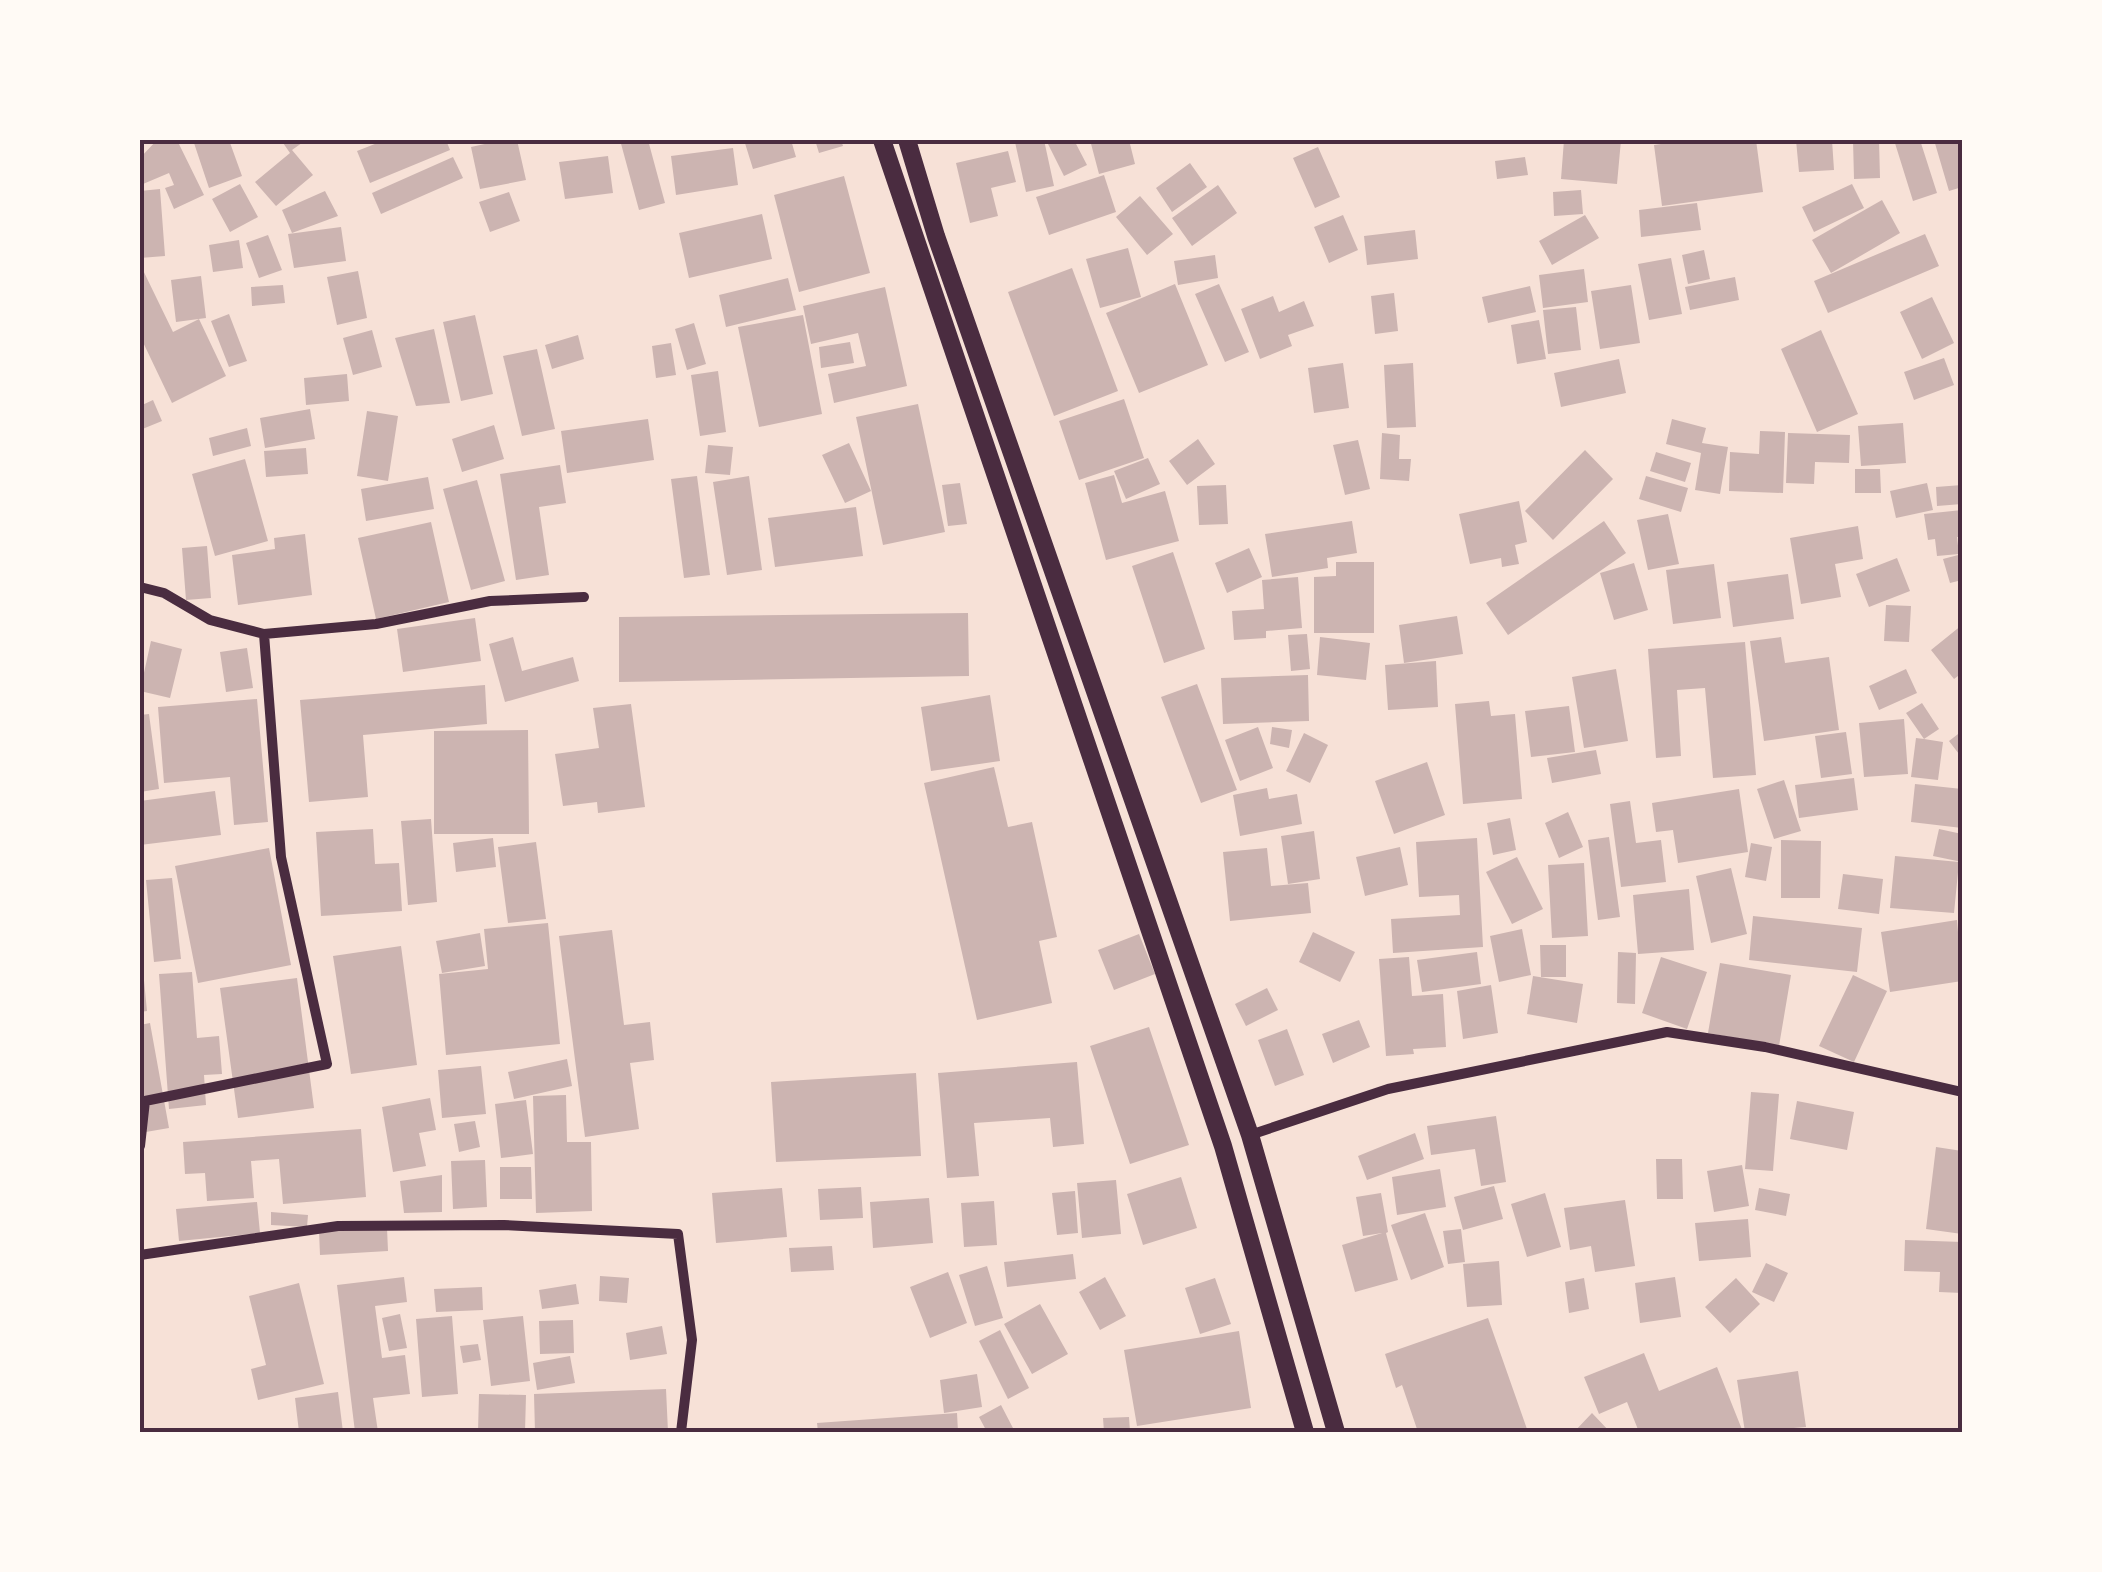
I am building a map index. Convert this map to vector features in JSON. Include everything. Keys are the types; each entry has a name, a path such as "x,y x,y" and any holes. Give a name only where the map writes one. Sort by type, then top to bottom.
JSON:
{"street":[{"path":"882,140 1223,1146 1306,1432"},
{"path":"907,140 936,236 1250,1136 1336,1432"},
{"path":"140,587 164,593 210,620 264,634 376,624 490,600 584,597"},
{"path":"140,1146 145,1101 328,1064 281,857 264,634"},
{"path":"1250,1136 1388,1089 1667,1032 1764,1047 1962,1092"},
{"path":"140,1255 338,1226 504,1225 678,1234 692,1340 681,1432"}],"building":[{"path":"157,140 177,140 204,195 174,209 165,188 174,185 169,173 143,184 140,158"},
{"path":"193,140 229,140 242,176 209,188"},
{"path":"281,140 306,140 292,150 313,175 276,206 255,182 290,153"},
{"path":"385,140 446,140 450,150 370,183 357,151"},
{"path":"517,140 526,180 480,189 471,147"},
{"path":"620,140 648,140 665,203 639,210"},
{"path":"744,140 791,140 796,157 753,169"},
{"path":"815,140 841,140 843,146 819,153"},
{"path":"1044,140 1054,186 1026,192 1015,142"},
{"path":"1046,140 1074,140 1087,165 1064,176"},
{"path":"1090,140 1129,140 1135,164 1099,174"},
{"path":"1564,140 1621,140 1617,184 1561,179"},
{"path":"1688,140 1756,140 1763,192 1662,206 1654,145"},
{"path":"1796,140 1832,140 1834,170 1799,172"},
{"path":"1853,140 1879,140 1880,178 1854,179"},
{"path":"1894,140 1920,140 1937,193 1913,201"},
{"path":"1934,140 1962,140 1962,187 1949,191"},
{"path":"1318,147 1340,197 1315,208 1293,158"},
{"path":"733,148 738,185 676,195 671,156"},
{"path":"1008,151 1016,182 991,188 998,216 970,223 956,163"},
{"path":"608,156 613,193 565,199 559,162"},
{"path":"453,157 463,178 381,214 372,193"},
{"path":"1525,157 1528,175 1497,179 1495,161"},
{"path":"1190,163 1207,187 1172,212 1156,188"},
{"path":"1104,175 1116,212 1049,235 1036,197"},
{"path":"844,176 870,273 799,292 774,195"},
{"path":"240,184 258,217 230,232 212,199"},
{"path":"1852,184 1864,208 1814,232 1802,207"},
{"path":"1218,185 1237,213 1192,246 1172,218"},
{"path":"160,189 165,256 140,258 140,191"},
{"path":"1581,190 1583,214 1554,216 1553,192"},
{"path":"325,191 338,216 292,233 282,210"},
{"path":"509,192 520,221 490,232 479,202"},
{"path":"1140,196 1173,234 1147,255 1116,217"},
{"path":"1882,200 1900,233 1831,273 1812,240"},
{"path":"1697,203 1701,230 1641,237 1639,210"},
{"path":"762,214 772,259 689,278 679,233"},
{"path":"1343,215 1358,250 1329,263 1314,227"},
{"path":"1585,215 1599,238 1552,265 1539,241"},
{"path":"341,227 346,261 294,268 288,234"},
{"path":"1415,230 1418,259 1367,265 1364,236"},
{"path":"1925,234 1939,266 1828,313 1814,281"},
{"path":"268,235 282,270 259,278 246,243"},
{"path":"239,240 243,268 213,272 209,245"},
{"path":"1128,248 1141,297 1100,308 1086,259"},
{"path":"1704,250 1710,279 1688,284 1682,255"},
{"path":"1215,255 1218,278 1178,285 1174,261"},
{"path":"1671,258 1682,314 1649,320 1638,264"},
{"path":"140,264 173,332 199,319 226,376 172,403 140,336"},
{"path":"1072,268 1118,391 1054,416 1008,292"},
{"path":"1584,269 1588,302 1543,308 1539,275"},
{"path":"358,271 367,318 337,325 327,277"},
{"path":"201,276 206,318 176,322 171,280"},
{"path":"1735,277 1739,300 1690,310 1685,287"},
{"path":"788,278 796,310 726,327 719,295"},
{"path":"1175,284 1208,365 1139,393 1106,313"},
{"path":"1219,284 1249,352 1225,362 1195,294"},
{"path":"283,285 285,303 252,306 251,287"},
{"path":"1631,285 1640,343 1600,349 1591,291"},
{"path":"1530,286 1536,312 1488,323 1482,297"},
{"path":"885,287 907,386 834,403 828,374 866,366 858,333 811,344 803,306"},
{"path":"1394,293 1398,331 1375,334 1371,296"},
{"path":"1273,296 1279,312 1304,301 1314,326 1288,335 1292,346 1260,359 1241,309"},
{"path":"1932,297 1954,343 1922,359 1900,312"},
{"path":"1576,307 1581,350 1548,354 1543,310"},
{"path":"229,314 247,361 229,367 211,321"},
{"path":"475,315 493,394 461,401 443,322"},
{"path":"803,315 822,414 759,427 738,327"},
{"path":"1539,320 1546,359 1517,364 1511,325"},
{"path":"694,323 706,364 687,370 675,329"},
{"path":"434,329 450,403 416,406 395,338"},
{"path":"372,330 382,367 353,375 343,338"},
{"path":"1821,330 1858,414 1817,432 1781,349"},
{"path":"578,335 584,359 552,369 545,345"},
{"path":"850,342 854,363 821,368 819,347"},
{"path":"671,343 676,375 656,378 652,346"},
{"path":"537,349 555,429 522,436 503,356"},
{"path":"1944,358 1954,385 1914,400 1904,372"},
{"path":"1619,359 1626,393 1561,407 1554,373"},
{"path":"1343,363 1349,408 1314,413 1308,368"},
{"path":"1413,363 1416,427 1387,428 1384,365"},
{"path":"718,371 726,432 700,436 691,375"},
{"path":"347,374 349,401 306,405 304,378"},
{"path":"1124,399 1144,458 1079,480 1059,421"},
{"path":"153,400 162,421 140,430 140,406"},
{"path":"918,404 945,532 883,545 856,417"},
{"path":"310,409 315,439 265,448 260,418"},
{"path":"367,411 398,416 388,481 357,476"},
{"path":"648,419 654,460 567,473 561,431"},
{"path":"1672,419 1706,428 1702,443 1728,447 1720,494 1695,490 1701,453 1666,444"},
{"path":"1903,423 1906,463 1861,466 1858,426"},
{"path":"494,425 504,459 462,472 452,439"},
{"path":"247,428 251,446 213,456 209,438"},
{"path":"1760,431 1785,432 1783,493 1729,491 1730,452 1759,454"},
{"path":"1382,433 1400,435 1399,459 1411,459 1409,481 1380,479"},
{"path":"1788,433 1850,435 1849,463 1815,462 1814,484 1786,483"},
{"path":"1198,439 1215,464 1187,485 1169,461"},
{"path":"1358,440 1370,489 1345,495 1333,445"},
{"path":"849,443 871,491 845,503 822,455"},
{"path":"708,445 733,447 730,475 705,473"},
{"path":"306,448 308,474 266,477 264,451"},
{"path":"1585,450 1613,479 1553,540 1525,511"},
{"path":"1656,452 1691,463 1685,482 1650,471"},
{"path":"1148,458 1160,484 1126,499 1114,471"},
{"path":"245,459 268,541 215,556 192,474"},
{"path":"560,465 566,503 539,507 549,575 516,580 500,474"},
{"path":"1855,469 1880,469 1881,493 1855,493"},
{"path":"1114,475 1122,503 1165,491 1179,541 1106,560 1085,483"},
{"path":"697,476 710,575 684,578 671,479"},
{"path":"749,476 762,570 727,575 713,482"},
{"path":"1646,476 1688,488 1681,512 1639,499"},
{"path":"428,477 434,509 366,521 361,489"},
{"path":"477,480 505,581 471,590 443,489"},
{"path":"960,483 967,524 948,526 942,485"},
{"path":"1927,483 1933,510 1896,518 1890,491"},
{"path":"1226,485 1228,524 1199,525 1197,486"},
{"path":"1962,485 1962,504 1937,506 1936,487"},
{"path":"1519,501 1527,542 1515,545 1519,564 1502,567 1501,558 1470,564 1459,514"},
{"path":"856,507 863,556 775,567 768,518"},
{"path":"1962,510 1962,537 1957,537 1959,554 1937,556 1935,539 1928,540 1924,514"},
{"path":"1668,514 1679,564 1648,570 1637,520"},
{"path":"1352,521 1357,553 1327,558 1328,568 1272,577 1265,534"},
{"path":"1604,521 1626,553 1508,635 1486,603"},
{"path":"431,522 449,602 376,619 358,538"},
{"path":"1858,526 1863,559 1835,564 1841,597 1801,604 1790,538"},
{"path":"305,534 312,595 238,605 232,555 275,549 274,538"},
{"path":"207,546 211,598 186,600 182,548"},
{"path":"1249,548 1262,577 1227,593 1215,563"},
{"path":"1173,552 1205,649 1164,663 1132,566"},
{"path":"1962,554 1962,580 1950,583 1943,559"},
{"path":"1897,558 1910,591 1869,607 1856,574"},
{"path":"1336,562 1374,562 1374,633 1314,633 1314,577 1336,576"},
{"path":"1634,563 1648,610 1614,620 1600,573"},
{"path":"1714,564 1721,618 1673,624 1666,570"},
{"path":"1788,574 1794,619 1733,627 1727,582"},
{"path":"1298,577 1302,628 1266,631 1266,638 1234,640 1232,611 1264,609 1262,580"},
{"path":"1886,605 1911,606 1909,642 1884,641"},
{"path":"968,613 969,676 619,682 619,617"},
{"path":"1457,616 1463,654 1404,663 1399,625"},
{"path":"475,618 481,661 403,672 397,629"},
{"path":"1962,625 1962,673 1954,679 1931,650"},
{"path":"1307,634 1310,669 1291,671 1288,635"},
{"path":"513,637 522,671 573,657 579,681 505,702 489,644"},
{"path":"1320,637 1370,643 1366,680 1317,675"},
{"path":"1781,637 1785,663 1829,657 1839,730 1764,741 1750,641"},
{"path":"151,641 182,649 170,698 140,691"},
{"path":"1745,642 1756,775 1713,778 1705,688 1677,690 1681,756 1656,758 1648,649"},
{"path":"247,648 253,688 226,692 220,652"},
{"path":"1436,661 1438,707 1388,710 1385,665"},
{"path":"1616,669 1628,741 1584,748 1572,677"},
{"path":"1906,669 1917,693 1879,710 1869,686"},
{"path":"1308,675 1309,721 1223,724 1221,678"},
{"path":"1197,684 1237,790 1201,803 1161,697"},
{"path":"485,685 487,724 363,735 368,797 309,802 300,700"},
{"path":"990,695 1000,761 931,771 921,707"},
{"path":"257,699 268,822 234,825 230,777 164,783 158,707"},
{"path":"1489,701 1491,716 1515,714 1522,799 1463,804 1455,704"},
{"path":"1922,703 1939,729 1924,739 1906,713"},
{"path":"631,704 645,807 598,813 597,802 563,806 555,754 599,748 593,708"},
{"path":"1569,706 1575,752 1531,757 1525,711"},
{"path":"149,714 159,789 140,792 140,715"},
{"path":"1904,719 1908,774 1864,777 1859,723"},
{"path":"1258,727 1273,768 1240,781 1225,740"},
{"path":"1272,727 1292,730 1289,748 1270,744"},
{"path":"528,730 529,834 434,834 434,731"},
{"path":"1962,731 1962,758 1949,741"},
{"path":"1846,732 1852,774 1821,778 1815,736"},
{"path":"1304,733 1328,745 1310,783 1286,771"},
{"path":"1916,738 1943,742 1938,780 1911,777"},
{"path":"1596,750 1601,774 1552,783 1547,758"},
{"path":"1427,762 1445,815 1394,834 1375,781"},
{"path":"994,767 1008,827 1032,822 1057,937 1039,941 1052,1003 977,1020 924,783"},
{"path":"1854,778 1858,810 1799,818 1795,785"},
{"path":"1784,780 1801,831 1774,839 1757,789"},
{"path":"1915,784 1962,789 1962,828 1911,822"},
{"path":"1267,788 1269,799 1297,794 1302,824 1240,836 1233,795"},
{"path":"1739,789 1748,852 1678,863 1673,830 1656,832 1652,803"},
{"path":"215,791 221,835 140,845 140,801"},
{"path":"1630,801 1636,843 1661,840 1666,882 1621,887 1610,804"},
{"path":"1568,812 1583,847 1559,858 1545,823"},
{"path":"1510,818 1516,850 1493,855 1487,823"},
{"path":"431,819 437,902 408,905 401,821"},
{"path":"373,829 375,864 399,863 402,911 321,916 316,832"},
{"path":"1939,829 1962,834 1962,862 1933,856"},
{"path":"1314,831 1320,879 1288,884 1281,836"},
{"path":"1609,837 1620,917 1598,920 1588,840"},
{"path":"493,838 496,867 456,872 453,843"},
{"path":"1477,838 1483,947 1393,953 1391,919 1460,915 1459,895 1419,897 1416,842"},
{"path":"1781,840 1821,841 1820,898 1781,898"},
{"path":"536,842 546,919 508,923 498,847"},
{"path":"1751,843 1772,847 1766,881 1745,877"},
{"path":"1400,847 1408,885 1365,896 1356,857"},
{"path":"269,848 291,965 198,983 175,866"},
{"path":"1267,848 1271,886 1308,883 1311,913 1230,921 1223,852"},
{"path":"1895,856 1959,862 1954,913 1890,908"},
{"path":"1517,857 1543,909 1512,924 1486,872"},
{"path":"1584,863 1588,936 1552,938 1548,865"},
{"path":"1731,868 1747,934 1711,943 1696,876"},
{"path":"1843,874 1883,879 1879,914 1838,909"},
{"path":"172,878 181,959 154,962 146,880"},
{"path":"1689,889 1694,950 1638,954 1633,895"},
{"path":"1753,916 1862,928 1857,972 1749,960"},
{"path":"1957,920 1962,981 1890,992 1881,932"},
{"path":"548,923 560,1044 446,1055 439,974 488,969 484,929"},
{"path":"1522,929 1531,975 1499,982 1490,936"},
{"path":"612,930 624,1025 650,1022 654,1060 630,1063 639,1129 585,1137 559,936"},
{"path":"1313,932 1355,952 1340,982 1299,962"},
{"path":"480,933 485,966 442,973 436,941"},
{"path":"1139,934 1155,974 1114,990 1098,950"},
{"path":"1540,945 1566,945 1566,977 1541,977"},
{"path":"401,946 417,1065 351,1074 333,956"},
{"path":"1477,952 1481,984 1422,992 1417,960"},
{"path":"1618,952 1636,953 1635,1004 1617,1003"},
{"path":"1409,957 1412,996 1443,994 1446,1047 1386,1056 1379,959"},
{"path":"1661,957 1707,972 1687,1029 1642,1013"},
{"path":"1720,963 1791,975 1779,1046 1708,1033"},
{"path":"143,970 147,1011 140,1012 140,971"},
{"path":"192,972 197,1038 219,1036 222,1074 204,1075 206,1105 169,1109 159,974"},
{"path":"1853,975 1887,991 1854,1062 1819,1046"},
{"path":"1533,976 1583,984 1577,1023 1527,1014"},
{"path":"297,978 314,1108 238,1118 220,988"},
{"path":"1491,985 1498,1033 1463,1039 1457,991"},
{"path":"1267,988 1278,1010 1246,1026 1235,1004"},
{"path":"1359,1020 1370,1047 1333,1063 1322,1034"},
{"path":"150,1023 169,1128 140,1133 140,1025"},
{"path":"1149,1027 1189,1145 1130,1164 1090,1046"},
{"path":"1287,1029 1304,1075 1275,1086 1258,1040"},
{"path":"567,1059 572,1086 514,1099 508,1072"},
{"path":"1077,1062 1084,1144 1053,1147 1050,1118 974,1123 979,1176 947,1178 938,1073"},
{"path":"481,1066 486,1114 442,1118 438,1070"},
{"path":"916,1073 921,1156 776,1162 771,1082"},
{"path":"1751,1092 1779,1094 1773,1171 1745,1169"},
{"path":"566,1095 567,1142 591,1142 592,1211 536,1213 533,1096"},
{"path":"430,1098 436,1130 419,1133 426,1166 393,1172 382,1107"},
{"path":"526,1100 533,1154 501,1158 495,1104"},
{"path":"1797,1101 1854,1112 1847,1150 1790,1139"},
{"path":"1496,1116 1506,1182 1481,1186 1475,1149 1431,1155 1427,1126"},
{"path":"475,1121 480,1147 459,1152 454,1124"},
{"path":"361,1129 366,1197 283,1204 279,1159 251,1161 254,1198 207,1201 205,1173 185,1174 183,1142"},
{"path":"1415,1133 1424,1159 1367,1180 1358,1156"},
{"path":"1936,1147 1962,1151 1962,1234 1926,1229"},
{"path":"1656,1159 1682,1159 1683,1199 1657,1199"},
{"path":"485,1160 487,1207 453,1209 451,1161"},
{"path":"1742,1165 1749,1206 1714,1212 1707,1171"},
{"path":"500,1167 531,1167 532,1199 500,1199"},
{"path":"1440,1169 1446,1207 1397,1215 1392,1177"},
{"path":"442,1175 442,1212 404,1213 400,1181"},
{"path":"1181,1177 1197,1228 1143,1245 1127,1194"},
{"path":"1116,1180 1121,1234 1082,1238 1077,1183"},
{"path":"1494,1186 1503,1219 1463,1230 1454,1197"},
{"path":"861,1187 863,1218 820,1220 818,1189"},
{"path":"782,1188 787,1237 716,1243 712,1193"},
{"path":"1759,1188 1790,1194 1786,1216 1755,1210"},
{"path":"1075,1191 1078,1233 1057,1235 1052,1193"},
{"path":"1381,1193 1398,1280 1355,1292 1342,1245 1382,1233 1363,1236 1356,1197"},
{"path":"1545,1193 1561,1247 1527,1257 1511,1204"},
{"path":"929,1198 933,1243 873,1248 870,1202"},
{"path":"1625,1200 1635,1266 1595,1272 1591,1246 1570,1250 1564,1208"},
{"path":"994,1201 997,1245 964,1247 961,1203"},
{"path":"257,1202 260,1233 179,1241 176,1209"},
{"path":"271,1212 308,1215 307,1227 271,1225"},
{"path":"1425,1213 1444,1267 1411,1280 1391,1225"},
{"path":"1748,1219 1751,1257 1699,1261 1695,1223"},
{"path":"387,1228 388,1251 320,1255 319,1231"},
{"path":"1461,1229 1465,1262 1448,1264 1443,1231"},
{"path":"1905,1240 1962,1242 1962,1293 1939,1292 1940,1272 1904,1271"},
{"path":"832,1246 834,1270 791,1272 789,1248"},
{"path":"1073,1254 1076,1279 1007,1287 1004,1262"},
{"path":"1499,1261 1502,1305 1467,1307 1463,1264"},
{"path":"1766,1263 1788,1273 1774,1302 1752,1292"},
{"path":"987,1266 1003,1318 975,1326 959,1275"},
{"path":"948,1272 967,1323 930,1338 910,1287"},
{"path":"600,1276 629,1278 627,1303 599,1301"},
{"path":"404,1277 407,1302 375,1306 382,1358 405,1355 410,1394 373,1398 378,1432 355,1432 337,1285"},
{"path":"1105,1277 1126,1316 1100,1330 1079,1292"},
{"path":"1675,1277 1681,1317 1640,1323 1635,1283"},
{"path":"1215,1278 1231,1324 1200,1334 1185,1288"},
{"path":"1584,1278 1589,1309 1569,1313 1565,1282"},
{"path":"1736,1278 1760,1304 1730,1333 1705,1307"},
{"path":"299,1283 324,1384 258,1400 251,1369 266,1365 249,1296"},
{"path":"576,1284 579,1304 542,1309 539,1290"},
{"path":"482,1287 483,1310 436,1312 434,1289"},
{"path":"1040,1304 1068,1354 1032,1374 1004,1324"},
{"path":"400,1314 407,1348 389,1351 382,1318"},
{"path":"452,1316 458,1394 422,1397 416,1319"},
{"path":"523,1316 530,1381 491,1386 483,1320"},
{"path":"1488,1318 1528,1432 1418,1432 1402,1385 1396,1388 1385,1354"},
{"path":"573,1320 574,1353 540,1354 539,1321"},
{"path":"662,1326 667,1354 630,1360 626,1333"},
{"path":"1000,1330 1029,1388 1008,1399 979,1341"},
{"path":"1239,1331 1251,1408 1137,1426 1124,1350"},
{"path":"478,1344 481,1360 463,1363 460,1346"},
{"path":"1644,1353 1659,1391 1717,1367 1743,1432 1639,1432 1627,1402 1599,1414 1584,1377"},
{"path":"570,1356 575,1383 537,1390 533,1363"},
{"path":"1798,1371 1806,1427 1745,1432 1737,1380"},
{"path":"977,1374 982,1407 944,1413 940,1380"},
{"path":"666,1389 668,1432 535,1432 534,1394"},
{"path":"338,1392 343,1432 299,1432 295,1398"},
{"path":"479,1394 526,1395 525,1432 478,1432"},
{"path":"1001,1405 1014,1430 987,1432 979,1417"},
{"path":"957,1413 958,1432 818,1432 817,1423"},
{"path":"1592,1413 1610,1432 1574,1432"},
{"path":"1129,1417 1130,1432 1104,1432 1103,1418"}]}
